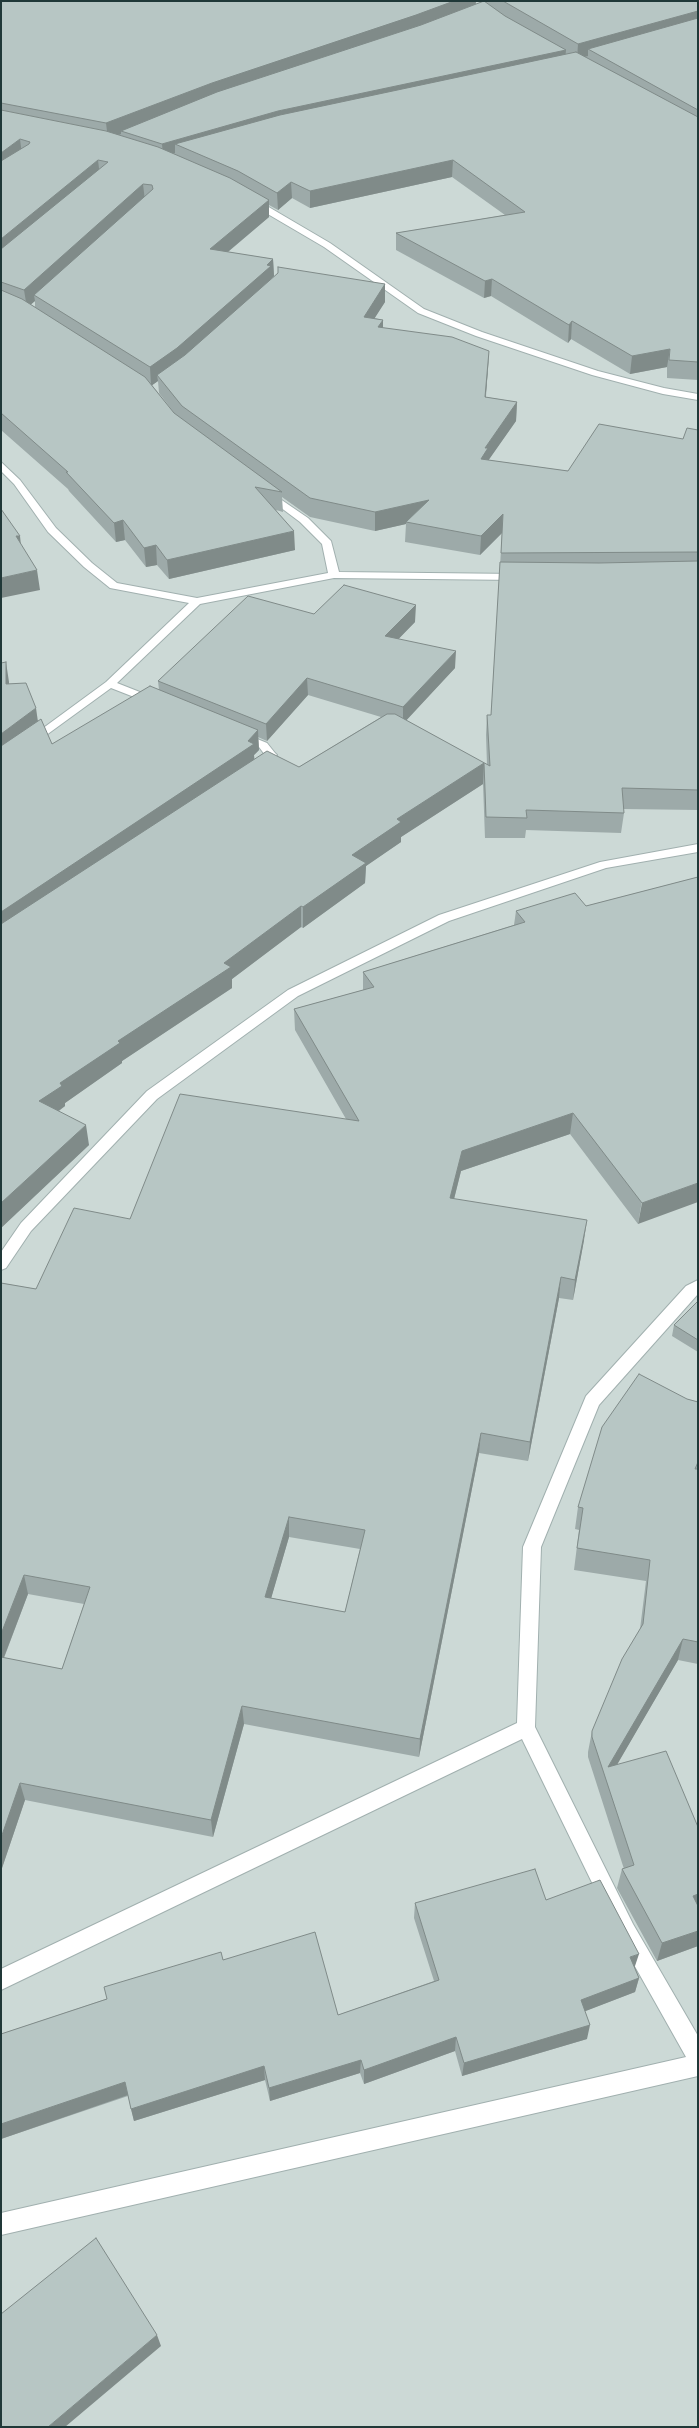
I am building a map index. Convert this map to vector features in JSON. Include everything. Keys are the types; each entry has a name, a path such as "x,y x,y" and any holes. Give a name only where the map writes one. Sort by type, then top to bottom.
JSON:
{"street":[{"path":"244,196 327,244 421,311 479,334 595,373 663,391 698,397"},
{"path":"1,465 17,482 52,530 88,565 114,586 197,600 334,575 529,577"},
{"path":"257,486 304,520 327,543 334,575"},
{"path":"1,765 110,684 197,600"},
{"path":"110,684 164,705"},
{"path":"227,730 263,744 271,755 265,765 257,771"},
{"path":"1,1264 26,1227 152,1096 293,993 444,918 604,866 698,848"},
{"path":"698,1286 691,1290 592,1401 532,1547 526,1728 626,1931 698,2057"},
{"path":"1,1980 526,1728"},
{"path":"1,2224 698,2064"}],"shaded area":[{"path":"1,1 698,1 698,2427 1,2427"}],"building":[{"path":"1,1 454,1 212,83 106,123 1,103"},
{"path":"484,1 505,16 566,50 278,111 162,144 121,131 217,92 421,25"},
{"path":"503,1 698,1 698,11 578,44"},
{"path":"698,18 698,110 588,49"},
{"path":"576,52 698,117 698,362 669,360 670,349 632,356 572,321 569,325 492,279 485,281 396,233 525,212 453,160 310,191 291,182 277,193 238,171 175,144 280,115"},
{"path":"1,110 106,131 158,147 230,178 269,200 210,249 273,259 267,265 271,266 177,348 150,367 34,295 153,189 152,185 143,184 24,290 1,282 1,249 108,162 98,160 1,239 1,161 30,142 20,139 1,153"},
{"path":"278,267 385,284 364,317 383,320 378,327 452,337 489,351 485,397 517,402 485,448 488,448 481,459 568,471 599,424 683,439 687,428 698,430 698,552 501,553 503,514 481,536 406,522 429,500 375,512 310,498 182,406 157,375 185,355 278,273"},
{"path":"1,290 22,299 145,377 174,413 282,492 255,487 294,531 167,560 156,545 144,548 123,520 114,523 66,472 68,472 1,413"},
{"path":"1,509 20,536 16,536 37,570 1,578"},
{"path":"698,561 698,790 622,788 624,813 526,810 527,818 486,817 484,763 397,819 401,822 352,855 366,863 303,907 301,906 224,963 231,967 118,1041 120,1043 60,1083 62,1086 39,1101 86,1125 1,1203 1,924 267,751 299,767 387,714 395,714 490,766 487,715 491,715 500,562"},
{"path":"344,585 416,605 385,636 456,651 403,707 307,678 266,724 158,681 248,596 314,614"},
{"path":"6,662 6,684 26,683 36,708 1,734 1,663"},
{"path":"150,686 258,730 248,741 254,744 1,912 1,746 41,719 52,744"},
{"path":"698,877 698,1183 642,1203 573,1113 462,1151 450,1198 587,1220 575,1280 561,1277 530,1442 481,1433 420,1739 242,1706 211,1820 20,1783 1,1838 1,1657 62,1669 90,1587 24,1575 1,1634 1,1283 36,1289 74,1208 130,1219 180,1094 359,1121 294,1009 374,987 363,972 525,922 516,911 575,893 586,906","holes":["289,1517 365,1530 345,1612 265,1597"]},
{"path":"698,1301 698,1340 674,1325"},
{"path":"639,1374 687,1399 698,1402 698,1462 695,1469 698,1469 698,1642 683,1639 608,1767 666,1751 698,1827 698,1894 693,1896 698,1906 698,1931 662,1943 622,1869 634,1865 592,1737 592,1731 622,1659 643,1624 650,1560 577,1548 583,1508 578,1507 602,1427"},
{"path":"535,1869 546,1900 600,1880 639,1954 630,1957 639,1978 581,2000 590,2025 464,2063 456,2037 364,2070 361,2060 269,2088 264,2066 131,2109 125,2082 1,2124 1,2034 107,1999 104,1987 221,1952 223,1960 315,1932 338,2015 439,1980 415,1903"},
{"path":"96,2238 157,2335 48,2427 1,2427 1,2314"}]}
